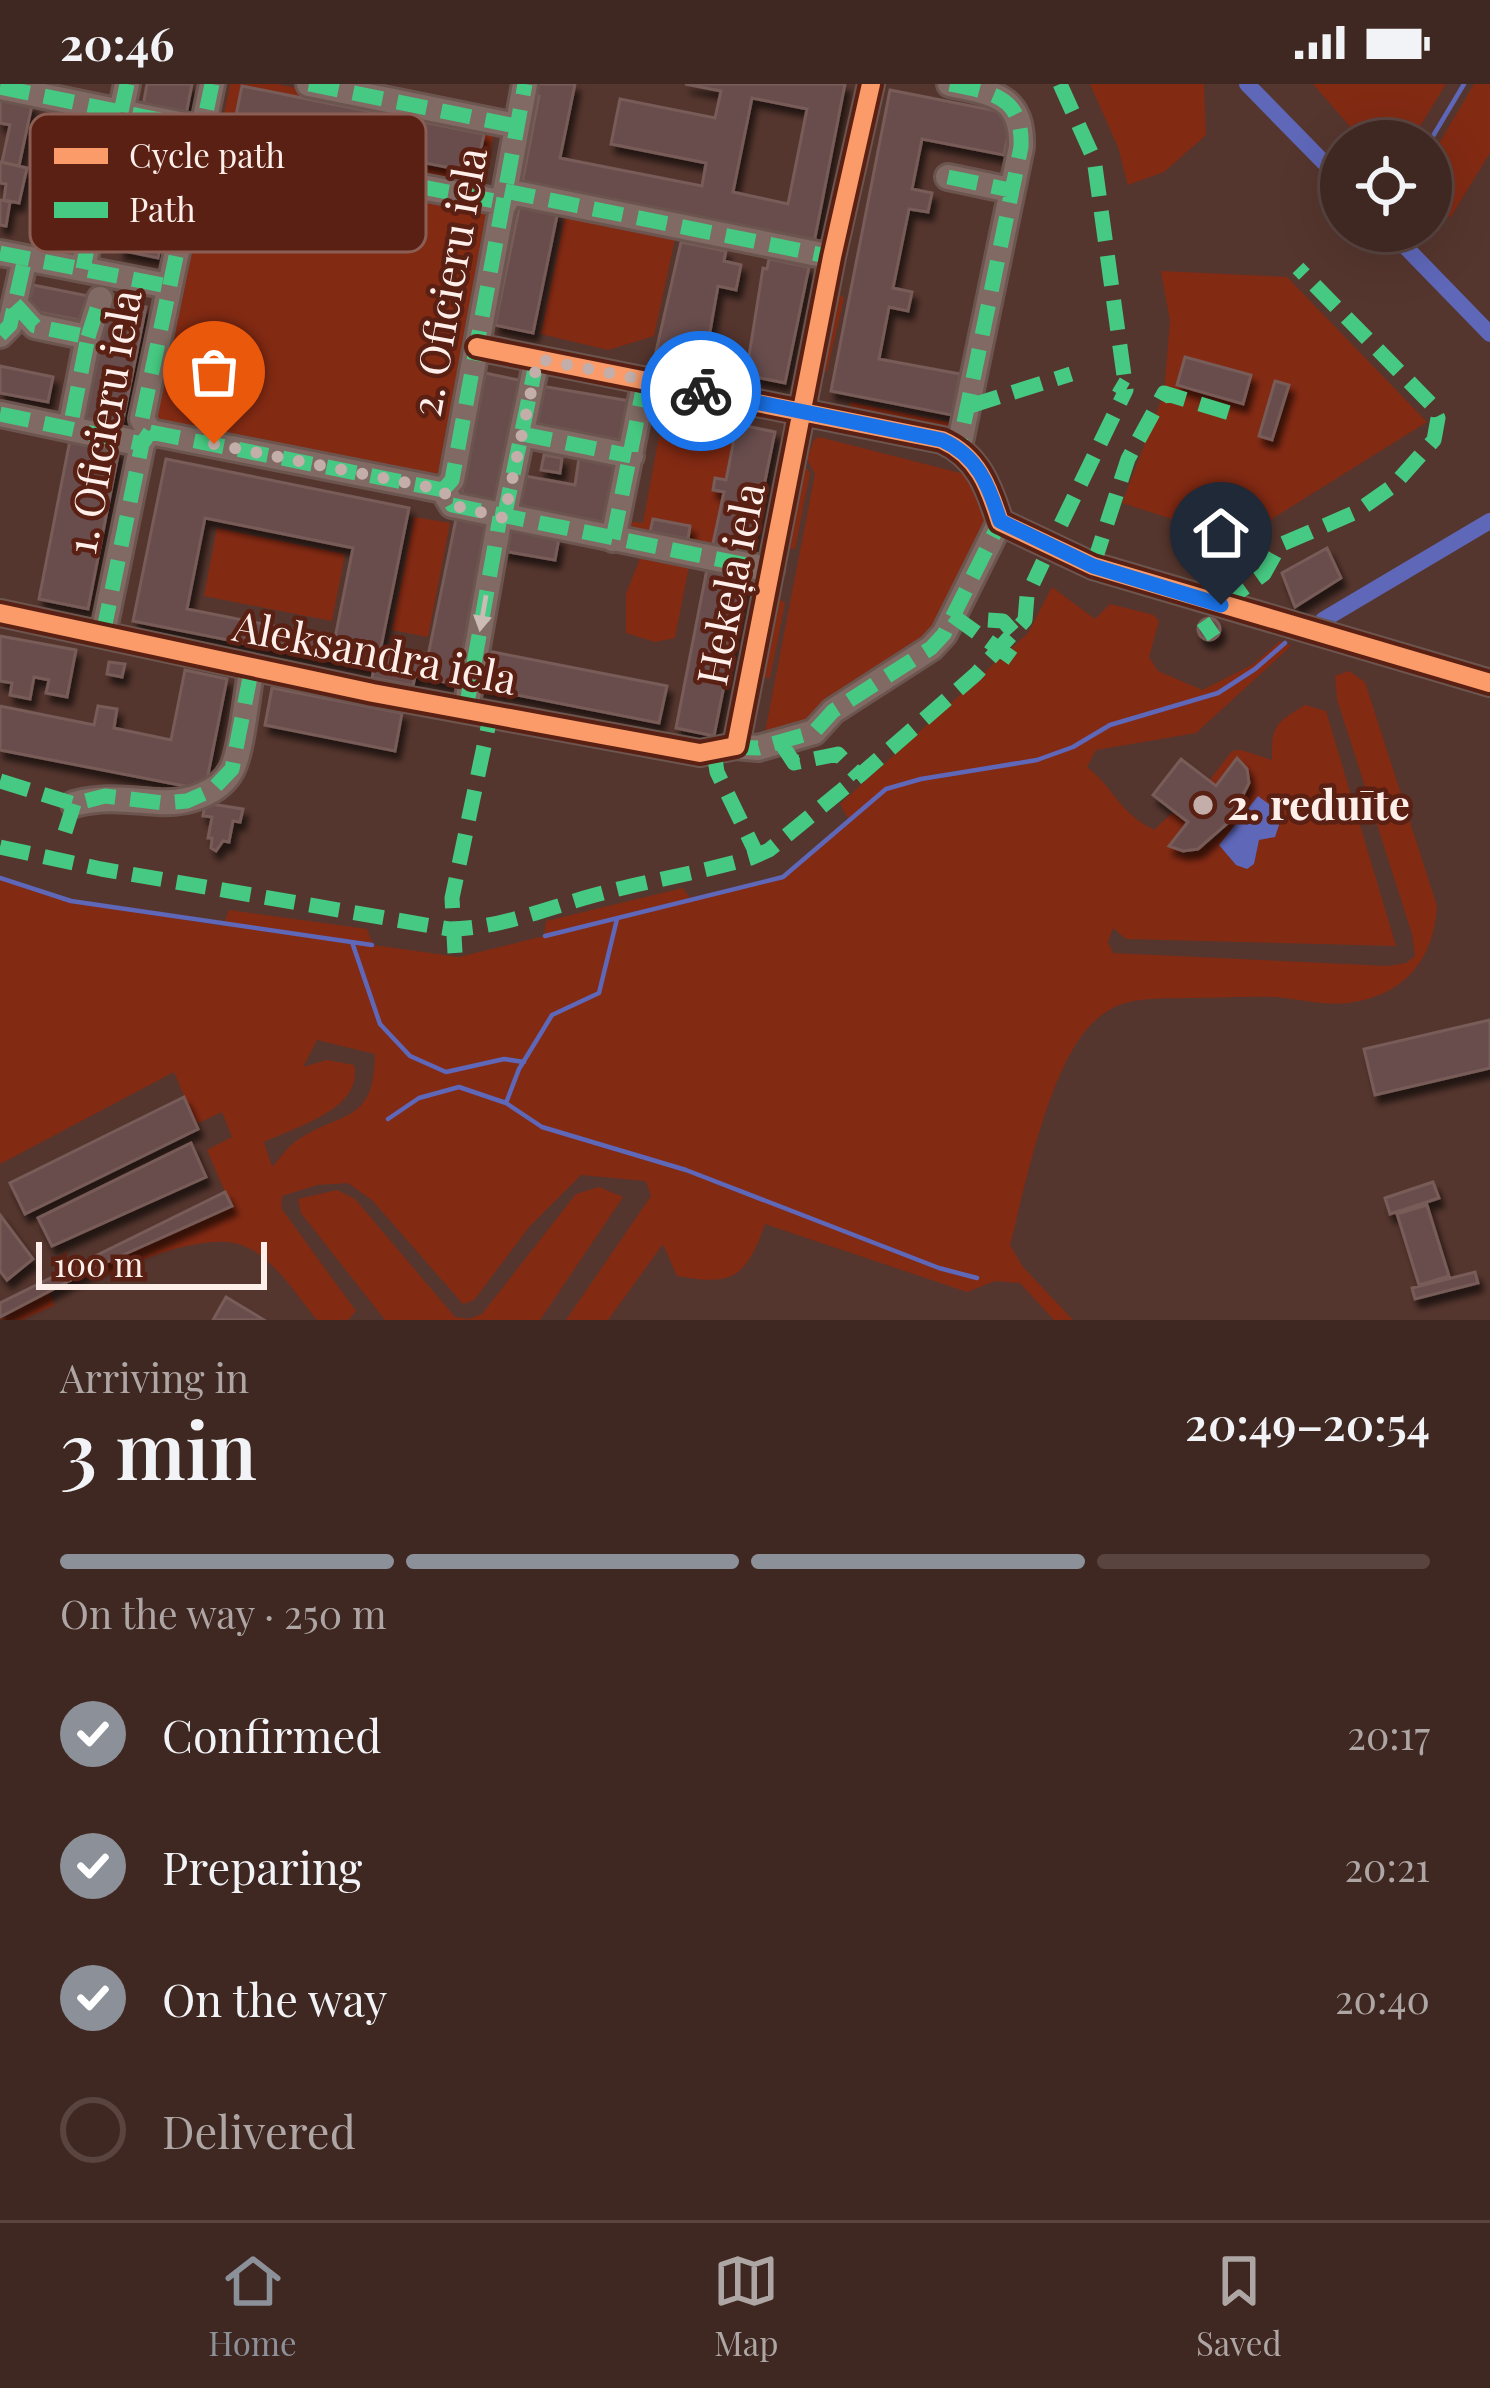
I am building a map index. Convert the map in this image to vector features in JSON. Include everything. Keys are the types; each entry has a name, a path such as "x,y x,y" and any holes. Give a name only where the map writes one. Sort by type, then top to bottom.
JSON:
{"street":[{"path":"117,114 127,84"},
{"name":"1. Oficieru iela","path":"205,114 212,84"},
{"path":"309,84 516,126"},
{"name":"2. Oficieru iela","path":"443,490 452,480 525,84"},
{"name":"Hekeļa iela","path":"736,746 832,257 871,84"},
{"path":"950,84 988,92 1012,105 1022,123 959,447"},
{"path":"0,87 128,114"},
{"path":"948,177 1010,190"},
{"path":"426,181 832,257"},
{"path":"83,269 87,252"},
{"name":"1. Oficieru iela","path":"103,634 146,438 142,419 175,252"},
{"path":"0,335 10,325 15,304 13,255 168,286"},
{"path":"70,428 100,299"},
{"path":"15,304 35,326 88,338"},
{"path":"477,347 942,440 959,447 984,477 1000,521 1093,566 1490,683"},
{"path":"466,709 538,359"},
{"path":"613,539 645,380"},
{"path":"0,414 443,490 452,505 502,518 771,570"},
{"path":"522,434 631,456"},
{"name":"Aleksandra iela","path":"0,613 700,753 736,746 758,748 814,731 832,711 931,648 944,634 1000,521"},
{"path":"74,804 105,796 187,801 212,790 232,769 252,667"}],"shaded area":[{"path":"230,84 301,89 299,97 242,86 236,114 224,114"},
{"path":"1090,84 1204,84 1206,135 1164,172 1128,185 1118,147"},
{"path":"1313,84 1446,84 1424,120 1344,120"},
{"path":"1474,84 1490,84 1490,153 1452,215 1452,121"},
{"path":"418,112 495,129 483,186 426,176 426,165 476,175 483,135 426,123 426,114"},
{"path":"426,198 492,214 449,471 438,477 160,425 152,411 186,252 426,252"},
{"path":"565,216 675,239 654,336 608,350 541,334"},
{"path":"1161,271 1287,277 1427,422 1238,540 1122,503 1164,393 1170,321","holes":["1185,357 1250,375 1177,385","1275,382 1288,386 1272,439 1259,435"]},
{"path":"837,292 844,298 827,371 821,370"},
{"path":"851,402 958,424 951,431 847,411"},
{"path":"664,410 736,424 725,479 714,478 712,491 723,493 712,547 690,542 690,525 655,518 649,533 626,529 627,521 643,523"},
{"path":"819,437 968,475 985,520 984,532 929,639 812,726 763,743 815,474 807,459"},
{"path":"803,463 810,473 795,549 785,548"},
{"path":"1490,512 1490,528 1337,616 1332,614 1337,603"},
{"path":"414,517 450,523 428,637 392,630"},
{"path":"217,528 345,554 332,621 204,596"},
{"path":"641,556 689,566 675,638 655,642 626,633 626,594"},
{"path":"1052,587 1095,619 1110,604 1154,615 1159,621 1149,657 1158,671 1202,690 1252,665 1280,641 1291,646 1196,733 1096,750 1087,767 1132,815 1154,830 1174,811 1188,822 1169,846 1198,848 1223,831 1247,789 1249,775 1237,758 1216,786 1209,781 1232,751 1272,760 1274,732 1282,721 1305,705 1326,711 1396,946 1126,939 1113,928 1108,942 1113,953 1388,966 1415,956 1337,699 1335,676 1349,671 1365,682 1437,906 1422,959 1400,983 1368,999 1339,1004 1264,997 1138,1000 1108,1011 1081,1036 1053,1091 1010,1245 1023,1267 1073,1320 1054,1320 1020,1283 995,1281 967,1292 765,1224 751,1256 735,1274 712,1280 677,1276 663,1244 608,1320 566,1320 651,1196 646,1181 581,1175 530,1226 474,1300 463,1304 372,1200 348,1183 317,1185 282,1196 281,1208 356,1311 348,1320 317,1320 265,1259 228,1242 170,1250 98,1279 94,1268 231,1206 207,1150 232,1137 222,1112 196,1124 174,1072 0,1164 0,878 71,901 223,926 229,910 367,929 373,945 459,957 544,936 546,921 683,888 692,901 783,877 849,820 840,804 1028,633","holes":["1258,796 1254,864 1236,865 1220,845","317,1040 375,1054 369,1092 354,1111 295,1142 272,1167 264,1142 338,1105 354,1080 354,1065 327,1060 303,1067"]},
{"path":"776,597 785,603 770,678 760,677"},
{"path":"599,1187 623,1197 540,1320 385,1320 301,1213 298,1199 337,1190 355,1199 455,1317 469,1319 482,1314 576,1194"},
{"path":"49,1291 55,1305 22,1320 0,1320"}],"water":[{"path":"1258,796 1270,805 1279,825 1275,837 1259,840 1254,864 1247,869 1236,865 1219,845"}],"building":[{"path":"147,84 192,84 186,114 143,106"},
{"path":"537,84 575,84 560,158 702,186 706,163 611,144 620,99 715,118 721,91 685,84 845,84 814,243 522,184 539,96 535,95","holes":["752,98 807,109 788,204 733,192"]},
{"path":"242,86 383,114 236,114"},
{"path":"890,90 1012,114 1004,155 922,139 912,189 932,193 928,212 909,209 893,288 912,292 908,311 889,307 879,359 960,374 952,415 831,391"},
{"path":"0,99 32,105 19,166 2,162 10,125 0,123"},
{"path":"426,122 484,134 476,173 426,163"},
{"path":"0,162 27,168 19,203 4,200 6,184 0,183"},
{"path":"0,200 10,202 6,226 0,225"},
{"path":"520,204 558,211 533,333 495,325"},
{"path":"681,242 726,251 724,261 741,265 736,290 718,286 704,366 655,356"},
{"path":"769,259 809,267 785,383 745,375 747,367 742,366 744,355 749,356 763,268 767,269"},
{"path":"33,285 88,296 83,321 28,310 26,294 31,295"},
{"path":"110,300 146,307 121,430 84,423"},
{"path":"1185,357 1251,375 1243,404 1177,385"},
{"path":"0,366 53,377 48,402 0,393"},
{"path":"485,373 523,381 498,505 461,497"},
{"path":"1275,381 1289,385 1272,440 1259,436"},
{"path":"541,386 630,401 621,451 533,428"},
{"path":"737,424 775,432 750,555 712,548 724,492 713,490 715,478 726,480"},
{"path":"70,440 119,450 88,609 39,599"},
{"path":"544,455 562,458 560,473 541,470"},
{"path":"579,458 618,465 607,527 519,511 525,476 575,485"},
{"path":"166,459 409,508 381,647 428,656 456,519 491,526 459,685 415,676 413,686 372,678 374,669 133,621","holes":["205,518 353,548 335,638 187,609"]},
{"path":"653,519 690,526 688,539 650,532"},
{"path":"507,528 559,538 555,560 503,551"},
{"path":"1327,548 1341,578 1295,607 1282,573"},
{"path":"707,569 746,576 714,736 676,728"},
{"path":"1209,618 1220,629 1209,640 1198,629"},
{"path":"0,636 76,650 67,697 46,693 49,680 34,677 30,699 10,695 12,683 0,681"},
{"path":"483,650 667,686 659,723 476,687"},
{"path":"109,662 125,664 122,677 107,674"},
{"path":"185,670 227,679 205,790 0,750 0,706 94,725 98,706 117,709 114,728 171,740"},
{"path":"272,688 402,713 395,751 265,725"},
{"name":"2. reduīte","path":"1237,758 1247,769 1249,783 1230,821 1198,849 1169,846 1188,822 1153,795 1181,759 1216,786"},
{"path":"205,803 243,809 240,822 233,821 229,842 223,841 216,851 208,838 212,817 203,816"},
{"path":"1490,1020 1490,1068 1375,1095 1364,1049"},
{"path":"184,1097 198,1129 25,1214 10,1183"},
{"path":"191,1143 206,1177 52,1246 38,1218"},
{"path":"1433,1182 1439,1198 1390,1214 1385,1198"},
{"path":"225,1192 232,1206 94,1268 0,1317 0,1303"},
{"path":"1427,1205 1449,1276 1419,1285 1397,1214"},
{"path":"0,1215 33,1259 7,1280 0,1271"},
{"path":"1475,1272 1478,1283 1415,1299 1412,1288"},
{"path":"226,1297 264,1320 213,1320"}],"waterway":[{"path":"1247,84 1320,159"},
{"path":"1443,120 1464,84"},
{"path":"1410,252 1490,334"},
{"path":"1323,620 1490,521"},
{"path":"545,936 783,877 886,789 1037,760 1073,747 1110,725 1218,693 1285,643"},
{"path":"0,878 71,901 372,945"},
{"path":"506,1103 519,1069 552,1015 599,993 617,919"},
{"path":"352,942 380,1024 410,1056 446,1072 504,1059 524,1062"},
{"path":"388,1119 419,1098 459,1087 506,1103 542,1127 686,1170 939,1268 977,1278"}],"marked path":[{"path":"121,112 127,84"},
{"path":"206,114 212,84"},
{"path":"309,84 516,126"},
{"path":"443,490 452,480 525,84"},
{"path":"950,84 992,94 1011,107 1021,147 959,447"},
{"path":"1060,84 1094,159 1126,390 1116,384"},
{"path":"0,87 130,114"},
{"path":"948,177 1010,190"},
{"path":"426,188 505,203"},
{"path":"505,191 832,257"},
{"path":"83,269 86,252"},
{"path":"103,634 142,444 150,432 142,419 177,252"},
{"path":"0,253 168,286"},
{"path":"0,335 10,325 25,258"},
{"path":"1221,605 1264,574 1280,545 1356,512 1393,486 1434,440 1438,418 1431,404 1298,268"},
{"path":"88,337 100,299"},
{"path":"15,304 35,326 88,337 70,428"},
{"path":"504,518 537,359"},
{"path":"970,406 1071,374"},
{"path":"613,539 645,380"},
{"path":"1061,524 1126,390"},
{"path":"1093,566 1128,459 1164,393 1236,415"},
{"path":"0,414 142,444"},
{"path":"150,432 443,490 452,505 771,570"},
{"path":"522,434 631,456"},
{"path":"466,709 500,517"},
{"path":"729,747 758,748 814,732 833,711 931,648 944,634 1000,522"},
{"path":"0,847 449,929 504,922 751,858 769,850 976,674 1025,620 1027,596 1043,562"},
{"path":"952,615 1016,661"},
{"path":"988,620 1003,621 1013,632"},
{"path":"1203,621 1214,637"},
{"path":"0,781 74,804 105,796 187,801 212,790 232,769 252,667"},
{"path":"455,953 452,898 491,713"},
{"path":"781,743 794,763 838,754 859,776"},
{"path":"714,752 717,772 760,861"},
{"path":"65,832 74,804"}],"cycle path":[{"path":"0,613 373,693 700,753 736,746 832,257 871,84"},
{"path":"477,347 942,440 973,464 1000,522 1093,566 1490,683"}],"way so far":[{"path":"214,444 443,490 452,505 504,518 538,359 701,391"}],"place":[{"name":"2. reduīte","path":"1203,805"}],"route":[{"path":"701,391 942,440 959,447 984,477 1000,521 1093,566 1221,605"}]}
